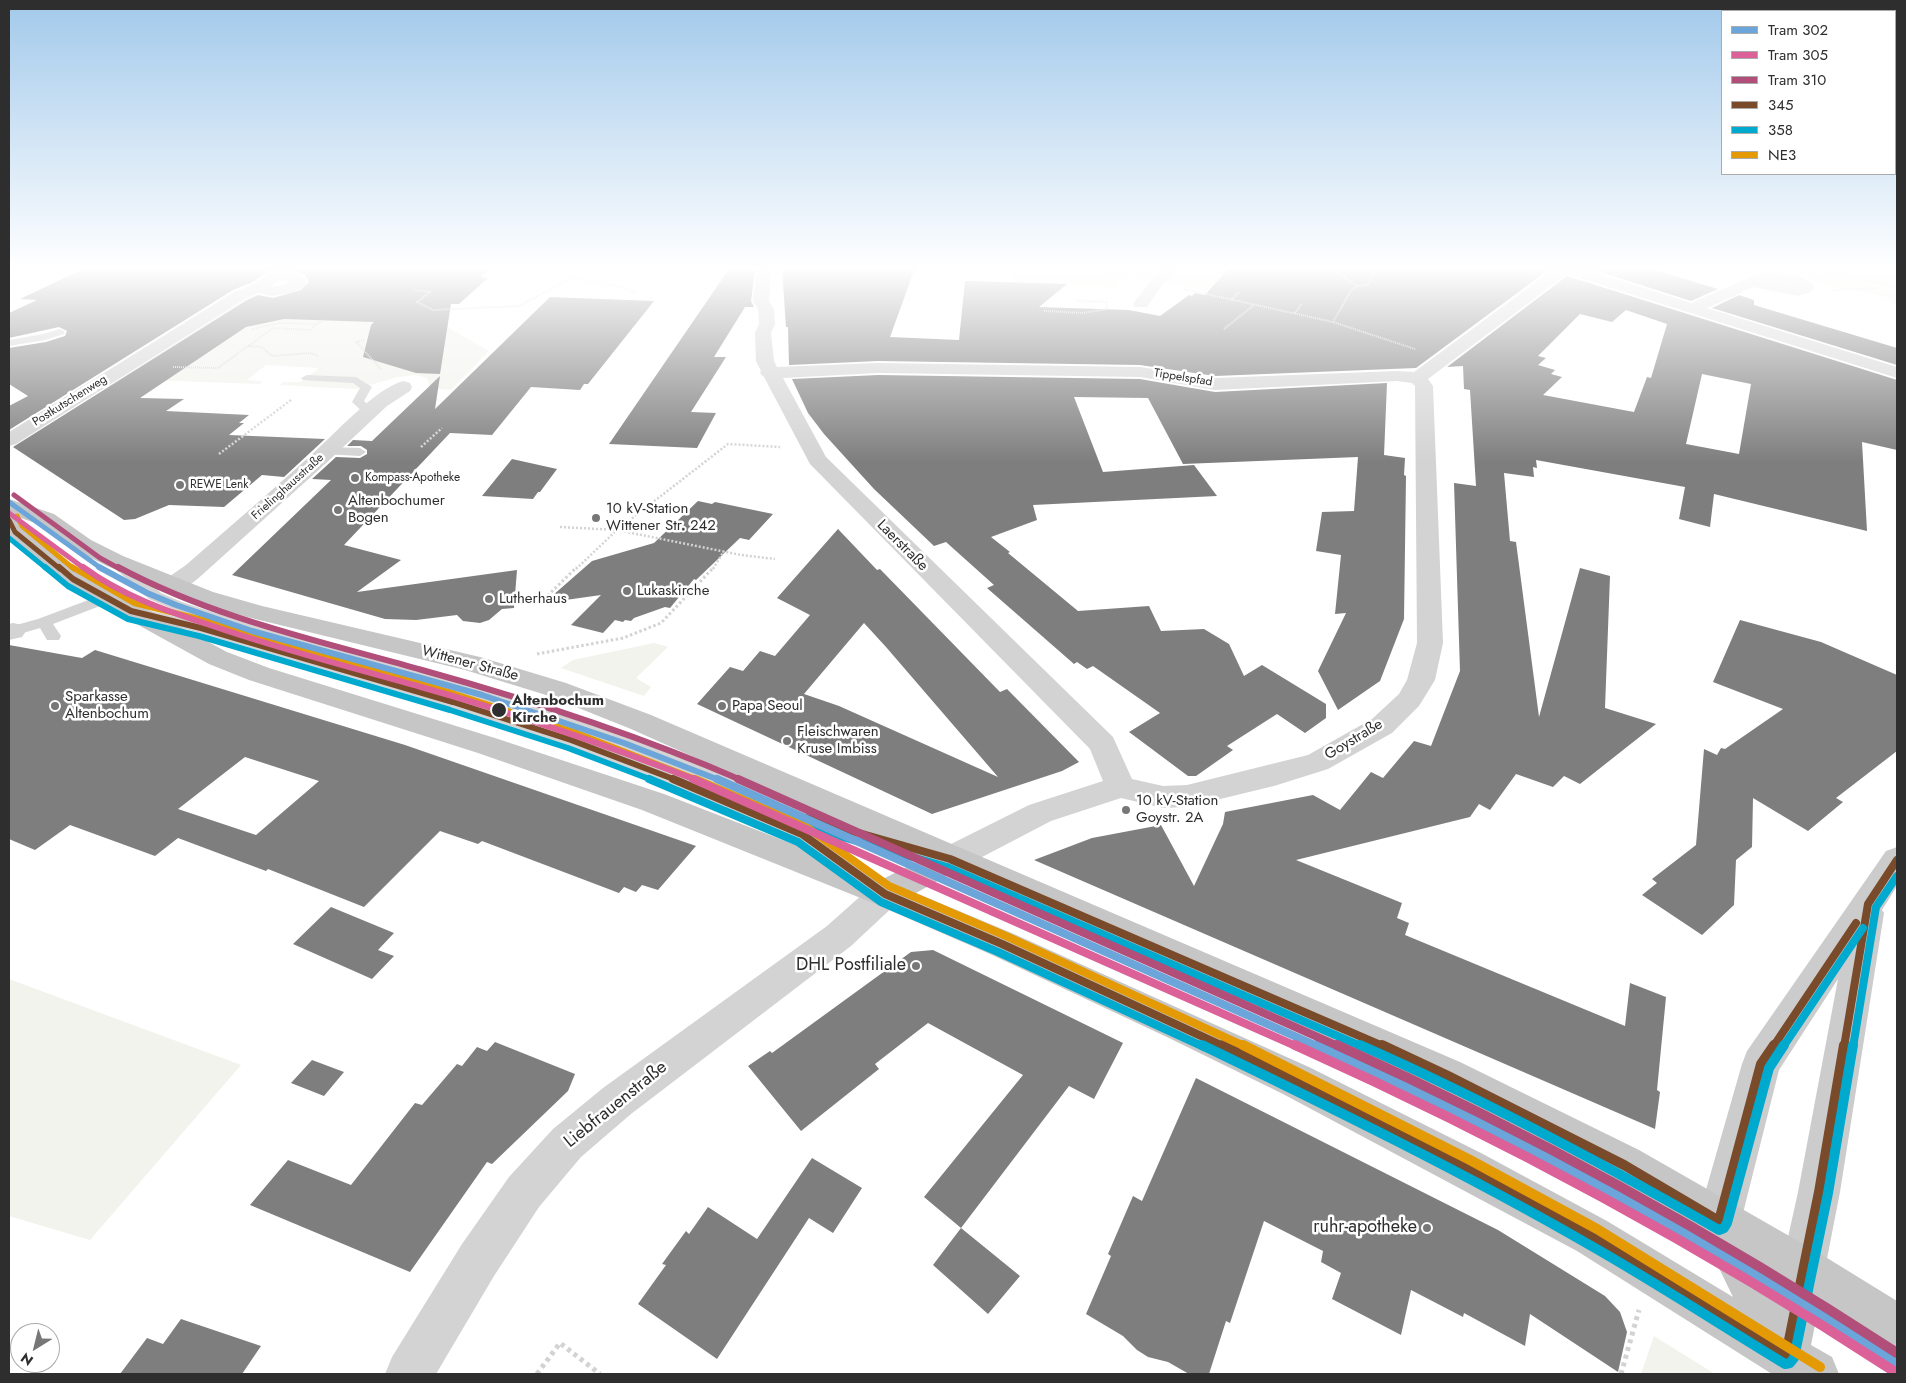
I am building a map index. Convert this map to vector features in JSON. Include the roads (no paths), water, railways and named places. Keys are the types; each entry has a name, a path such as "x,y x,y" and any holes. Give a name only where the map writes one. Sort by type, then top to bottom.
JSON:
{"main road":[{"name":"Wittener Straße","path":"9,506 46,519 83,544 164,591 471,663 556,690 641,722 950,859 1310,1014 1446,1076 1624,1165 1803,1269 1897,1327"},
{"path":"9,520 14,532 73,579 172,635 226,662 496,748 654,802 885,894 1002,944 1173,1022 1297,1082 1466,1168 1592,1236 1650,1271 1795,1368"},
{"path":"131,611 164,591"},
{"path":"885,894 950,859"},
{"path":"1719,1221 1795,1368"},
{"path":"1795,1368 1803,1269"}],"street":[{"name":"Postkutschenweg","path":"9,440 180,333"},
{"name":"Laerstraße","path":"762,333 765,361 769,373 817,460 1103,744 1120,787"},
{"path":"1418,378 1478,333"},
{"path":"1769,333 1897,373"},
{"name":"Tippelspfad","path":"769,373 878,368 1140,372 1215,384 1389,376 1418,378"},
{"name":"Goystraße","path":"1120,787 1162,797 1187,796 1274,775 1318,762 1382,726 1410,700 1421,680 1430,634 1424,386 1418,378"},
{"name":"Frielinghausstraße","path":"164,591 194,570 328,451 380,402 403,387"},
{"path":"950,859 1040,813 1120,787"},
{"path":"1719,1221 1761,1064 1897,860"},
{"name":"Liebfrauenstraße","path":"409,1374 478,1260 524,1192 567,1143 617,1101 839,936 885,894"},
{"path":"1803,1269 1819,1192 1868,904"}],"lane":[{"path":"9,343 45,338 59,333"},
{"path":"307,378 356,380 366,387 358,402 370,412"},
{"path":"328,451 360,452"},
{"path":"11,631 48,629 107,598"}],"tram line":[{"name":"310","path":"14,495 100,558 151,585 179,597 255,623 485,687 627,735 716,769 1351,1052 1432,1089 1581,1164 1741,1255 1897,1353"},
{"name":"302","path":"9,502 95,565 147,593 252,631 482,695 624,743 713,777 1347,1059 1471,1118 1580,1174 1741,1265 1897,1363"},
{"name":"305","path":"9,513 91,573 143,601 250,639 479,703 621,751 710,785 1343,1067 1466,1126 1630,1212 1736,1272 1892,1370"}],"place":[{"name":"Kompass-Apotheke","path":"355,478"},
{"name":"REWE Lenk","path":"180,485"},
{"name":"Altenbochumer Bogen","path":"338,510"},
{"name":"10 kV-Station Wittener Str. 242","path":"596,518"},
{"name":"Lukaskirche","path":"627,591"},
{"name":"Lutherhaus","path":"489,599"},
{"name":"Sparkasse Altenbochum","path":"55,706"},
{"name":"Papa Seoul","path":"722,706"},
{"name":"Altenbochum Kirche","path":"499,710"},
{"name":"Fleischwaren Kruse Imbiss","path":"787,741"},
{"name":"10 kV-Station Goystr. 2A","path":"1126,810"},
{"name":"DHL Postfiliale","path":"916,966"},
{"name":"ruhr-apotheke","path":"1427,1228"}]}
